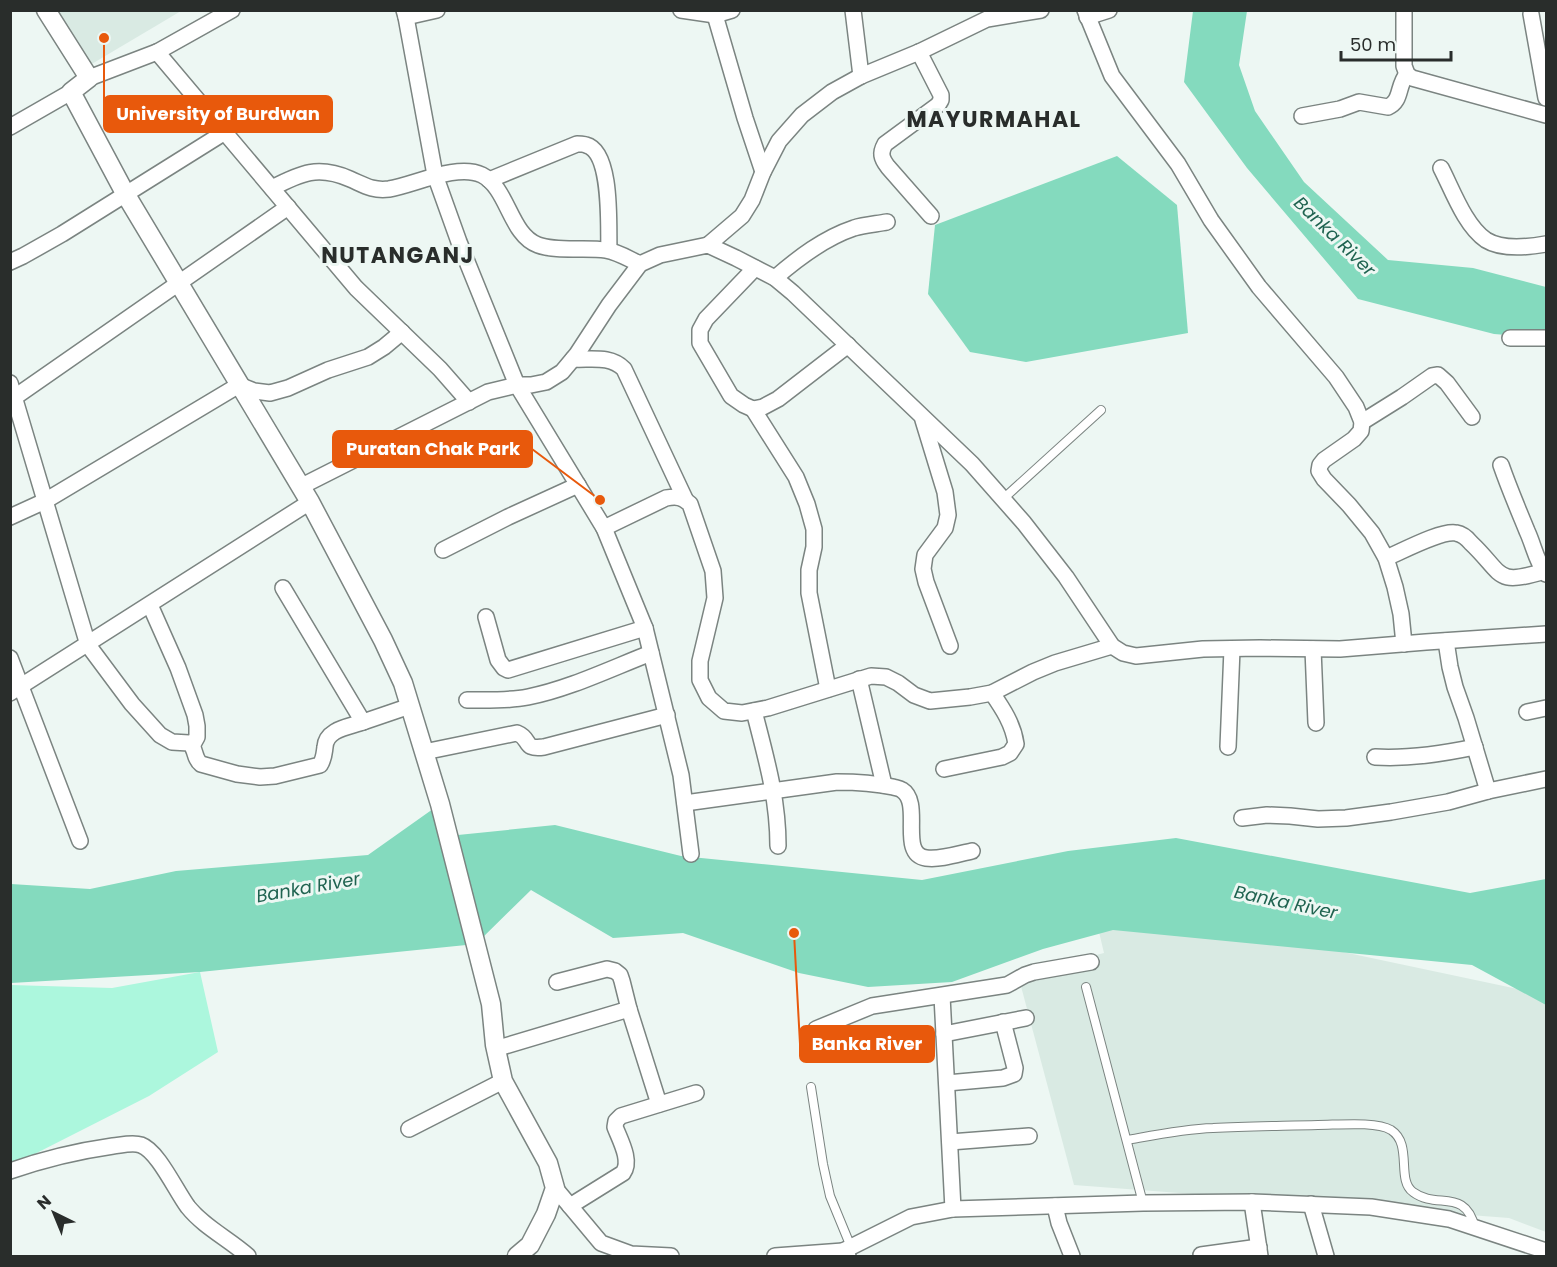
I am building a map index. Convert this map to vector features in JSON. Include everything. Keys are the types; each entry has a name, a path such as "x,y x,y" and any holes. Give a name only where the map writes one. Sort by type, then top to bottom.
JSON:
{"street":[{"path":"46,10 89,78"},
{"path":"10,128 71,92 89,78 157,52 232,10"},
{"path":"437,10 405,14 435,175 459,242 517,385 604,528 645,628 681,775 692,854"},
{"path":"681,10 715,15 732,10"},
{"path":"853,10 861,76"},
{"path":"16,690 150,605 305,494 488,392 517,385 546,382 562,372 640,264 660,255 708,245 742,216 752,200 779,141 802,115 832,92 861,76 919,52 985,15 1041,10"},
{"path":"1109,10 1086,14 1112,76 1178,164 1211,220 1259,287 1336,377 1356,407 1362,422 1361,431 1354,439 1324,460 1319,471 1372,533 1386,558 1401,614 1404,644"},
{"path":"1404,10 1404,66 1407,74 1412,78 1546,115"},
{"path":"1531,14 1546,98"},
{"path":"715,15 763,172"},
{"path":"157,52 356,288 440,369 469,402"},
{"path":"919,52 941,95 941,100 933,109 885,144 881,151 882,159 888,167 931,216"},
{"path":"1302,116 1340,109 1359,102 1392,106 1407,74"},
{"path":"71,92 126,195 305,494 404,683 440,804 491,1004 495,1049 503,1081 548,1163 555,1188 601,1243 631,1255 671,1257"},
{"path":"10,262 62,234 225,132"},
{"path":"489,180 577,144 586,144 599,157 605,170 609,250"},
{"path":"1441,168 1465,215 1485,240 1498,246 1546,244"},
{"path":"272,188 297,175 316,171 344,176 375,190 391,188 435,175 469,171 481,174 497,189 529,241 549,247 609,250 640,264"},
{"path":"288,207 12,393 88,645 132,704 160,735 172,742 189,743 201,764 237,774 275,776 320,765 324,761 325,740 329,734 410,706"},
{"path":"775,278 794,261 842,232 887,222"},
{"path":"708,245 775,278 794,293 972,464 1024,523 1066,577 1112,646 1123,653 1136,656 1232,648 1340,649 1546,634"},
{"path":"755,268 706,319 699,330 700,343 731,396 753,409 796,477 807,504 814,530 814,547 809,570 809,593 828,689"},
{"path":"239,385 255,391 270,393 288,388 328,370 368,357 402,332"},
{"path":"1510,338 1546,338"},
{"path":"753,409 778,399 848,345"},
{"path":"573,359 609,359 624,369 685,499 690,504 713,571 715,598 700,662 700,680 709,698 724,711 742,714 768,708 871,676 886,676 914,695 930,701 992,693 1048,666 1112,646"},
{"path":"1362,422 1402,398 1432,376 1438,375 1447,383 1472,417"},
{"path":"10,517 45,501 239,385"},
{"path":"922,417 945,492 948,515 945,528 925,555 923,568 950,646"},
{"path":"1386,558 1442,534 1455,533 1466,538 1477,548 1504,578 1514,579 1545,573 1517,510 1501,465"},
{"path":"443,550 578,485"},
{"path":"604,528 666,498 676,496 685,499"},
{"path":"283,588 363,722"},
{"path":"150,605 178,668 195,715 198,726 197,737 192,746"},
{"path":"486,618 498,660 504,669 508,670 645,628"},
{"path":"1446,641 1455,687 1488,791"},
{"path":"1228,747 1232,648"},
{"path":"1313,649 1317,723"},
{"path":"467,700 527,698 553,691 651,653"},
{"path":"10,658 16,690 80,841"},
{"path":"859,680 885,785"},
{"path":"944,769 1002,757 1010,753 1016,744 1015,734 1007,716 992,693"},
{"path":"1527,712 1546,708"},
{"path":"754,711 774,791 778,821 778,846"},
{"path":"424,752 517,733 524,737 531,747 544,747 667,715"},
{"path":"1375,757 1418,757 1475,747"},
{"path":"1242,818 1267,815 1318,819 1346,818 1448,802 1546,779"},
{"path":"685,803 837,782 885,785 902,790 908,797 911,807 912,845 916,854 932,859 972,851"},
{"path":"816,1029 872,1006 1007,986 1034,972 1091,962"},
{"path":"557,982 608,969 620,975 659,1104"},
{"path":"942,996 953,1209"},
{"path":"495,1049 629,1010"},
{"path":"944,1034 1026,1018"},
{"path":"947,1083 1004,1078 1014,1074 1015,1068 1003,1022"},
{"path":"409,1129 503,1081"},
{"path":"570,1206 627,1168 627,1161 615,1127 616,1121 621,1116 696,1094"},
{"path":"950,1142 1029,1136"},
{"path":"10,1171 82,1150 139,1144 155,1157 189,1208 209,1227 248,1257"},
{"path":"527,1253 546,1214 555,1188"},
{"path":"776,1257 848,1252 911,1217 953,1209 1252,1202 1371,1207 1449,1220 1546,1251"},
{"path":"1201,1255 1260,1252 1252,1202"},
{"path":"1311,1204 1326,1257"},
{"path":"1055,1206 1059,1224 1072,1257"}],"lane":[{"path":"1003,500 1101,410"},
{"path":"1086,987 1143,1203"},
{"path":"811,1088 830,1196 848,1252"},
{"path":"1127,1140 1169,1132 1212,1128 1357,1124 1381,1126 1392,1131 1399,1139 1404,1154 1406,1182 1410,1191 1420,1197 1456,1203 1466,1208 1472,1216 1475,1228"}],"shaded area":[{"path":"55,11 181,11 90,65"},
{"path":"1168,915 1541,994 1546,991 1546,1232 1509,1218 1074,1185 1018,975 1104,953 1099,932"},
{"path":"200,972 218,1052 149,1096 11,1166 11,985 112,988"}],"water":[{"path":"1193,11 1247,11 1239,65 1255,111 1304,182 1388,260 1473,268 1546,287 1546,338 1494,334 1358,299 1247,168 1184,82"},
{"path":"1117,156 1177,205 1188,333 1026,362 970,352 928,294 935,225"},
{"path":"440,804 448,836 555,825 681,856 922,880 1068,851 1176,838 1470,893 1546,879 1546,1005 1472,965 1113,930 1043,949 952,982 868,987 799,973 683,933 613,938 531,890 476,944 200,972 11,983 11,884 90,889 176,871 368,855"}],"place":[{"name":"University of Burdwan","path":"104,38"},
{"name":"Puratan Chak Park","path":"600,500"},
{"name":"Banka River","path":"794,933"}],"district":[{"name":"MAYURMAHAL","path":"994,119"},
{"name":"NUTANGANJ","path":"398,255"}]}
